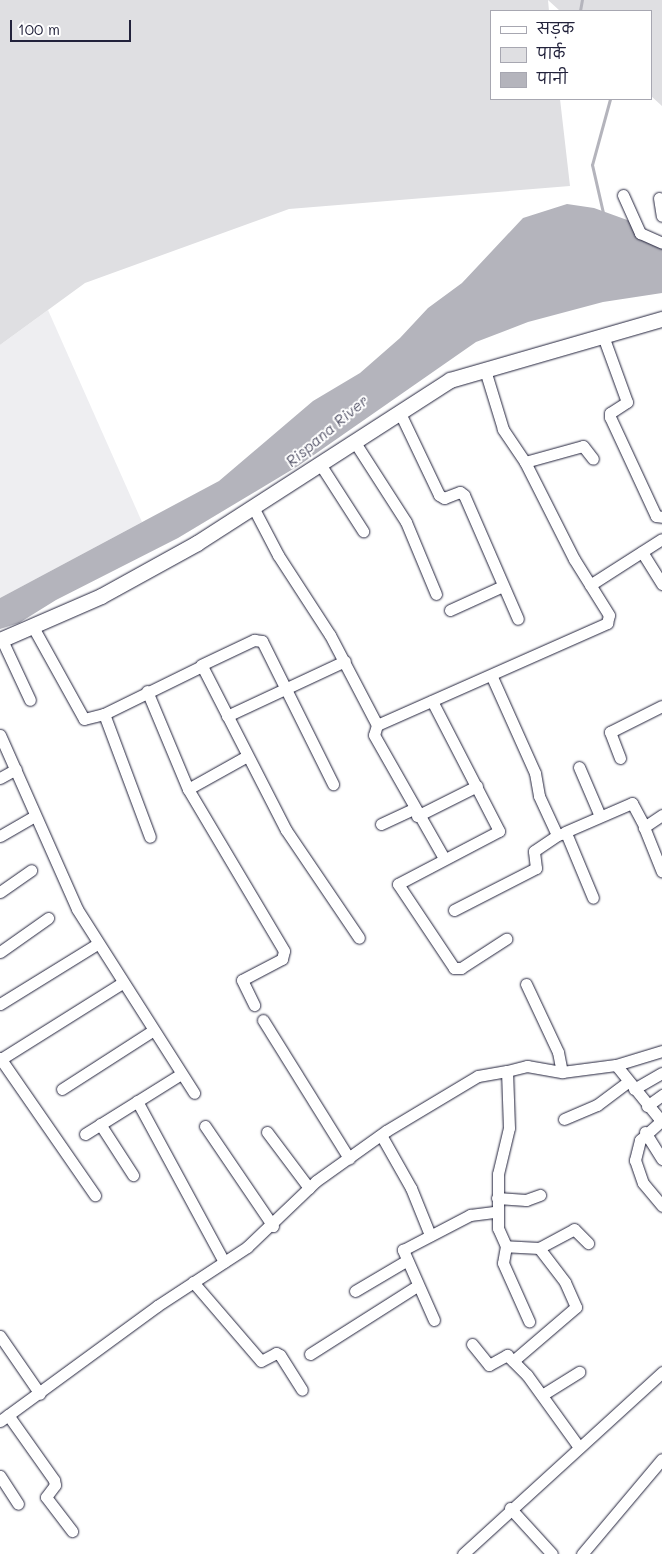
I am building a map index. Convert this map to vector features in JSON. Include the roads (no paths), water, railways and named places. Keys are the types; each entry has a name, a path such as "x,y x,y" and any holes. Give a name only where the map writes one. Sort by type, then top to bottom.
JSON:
{"main road":[{"path":"1,640 101,596 254,509 399,411 450,380 662,319"}],"street":[{"path":"623,195 638,230 646,237 662,243"},
{"path":"659,198 662,216"},
{"path":"646,237 662,233"},
{"path":"603,336 627,402 609,415 656,516 662,517"},
{"path":"377,725 492,677 607,623 609,615 590,585 525,462 503,429 484,370"},
{"path":"399,411 438,495 444,498 460,492 464,495 518,619"},
{"path":"354,441 406,522 436,594"},
{"path":"525,462 583,446 593,459"},
{"path":"320,464 363,531"},
{"path":"254,509 278,556 345,661 377,725 374,735 415,812 444,858"},
{"path":"590,585 662,539"},
{"path":"642,552 662,584"},
{"path":"450,610 504,586"},
{"path":"33,627 81,716 86,720 104,714 201,665 260,639 333,784"},
{"path":"1,640 30,700"},
{"path":"227,716 345,661"},
{"path":"201,665 247,756 307,865 359,938"},
{"path":"492,677 561,834 593,898"},
{"path":"147,691 188,789 285,954 242,980 254,1005"},
{"path":"432,701 477,786 498,831 398,884 451,966 461,968 506,939"},
{"path":"620,758 610,732 662,706"},
{"path":"104,714 150,837"},
{"path":"0,735 16,769 34,816 97,944 194,1093"},
{"path":"188,789 247,756"},
{"path":"579,767 600,816"},
{"path":"0,778 16,769"},
{"path":"380,824 415,812 477,786"},
{"path":"454,910 536,868 534,851 561,834 632,803 644,826 662,872"},
{"path":"644,826 662,815"},
{"path":"0,836 34,816"},
{"path":"0,892 31,870"},
{"path":"0,952 48,918"},
{"path":"0,1004 97,944"},
{"path":"95,1195 1,1062 122,983"},
{"path":"526,984 558,1052 562,1072"},
{"path":"263,1020 349,1158"},
{"path":"62,1089 152,1031"},
{"path":"72,1531 46,1497 55,1485 54,1480 4,1418 273,1226 309,1188 380,1135 478,1076 535,1065 562,1072 616,1065 661,1054"},
{"path":"616,1065 661,1122 645,1132 636,1150 637,1171 662,1206"},
{"path":"507,1071 510,1128 500,1159 496,1212 506,1246 503,1263 529,1321"},
{"path":"564,1119 597,1105 631,1086 662,1072"},
{"path":"85,1134 181,1074"},
{"path":"647,1106 662,1095"},
{"path":"137,1101 224,1262"},
{"path":"100,1124 133,1175"},
{"path":"205,1126 273,1226"},
{"path":"266,1132 309,1188"},
{"path":"645,1132 662,1159"},
{"path":"380,1135 411,1188 430,1235"},
{"path":"497,1198 526,1200 540,1195"},
{"path":"434,1320 406,1262 403,1250 470,1215 496,1212"},
{"path":"506,1246 538,1248 574,1229 588,1243"},
{"path":"513,1361 576,1307 565,1282 538,1248"},
{"path":"355,1291 406,1262"},
{"path":"193,1282 261,1361 276,1353 280,1355 302,1390"},
{"path":"310,1354 417,1286"},
{"path":"0,1336 40,1394"},
{"path":"472,1344 489,1365 504,1353 513,1361 542,1395 579,1447"},
{"path":"542,1395 579,1372"},
{"path":"463,1554 510,1508 662,1372"},
{"path":"582,1554 662,1459"},
{"path":"0,1476 18,1504"},
{"path":"510,1508 552,1554"}],"water":[{"name":"Rispana River","path":"567,204 594,208 630,221 636,236 662,244 662,293 603,302 528,322 476,342 298,466 178,538 56,600 19,623 0,629 0,598 219,481 313,401 360,373 400,338 428,308 462,283 523,218"}],"waterway":[{"path":"580,10 582,0"},
{"path":"603,213 592,165 610,100"}]}
